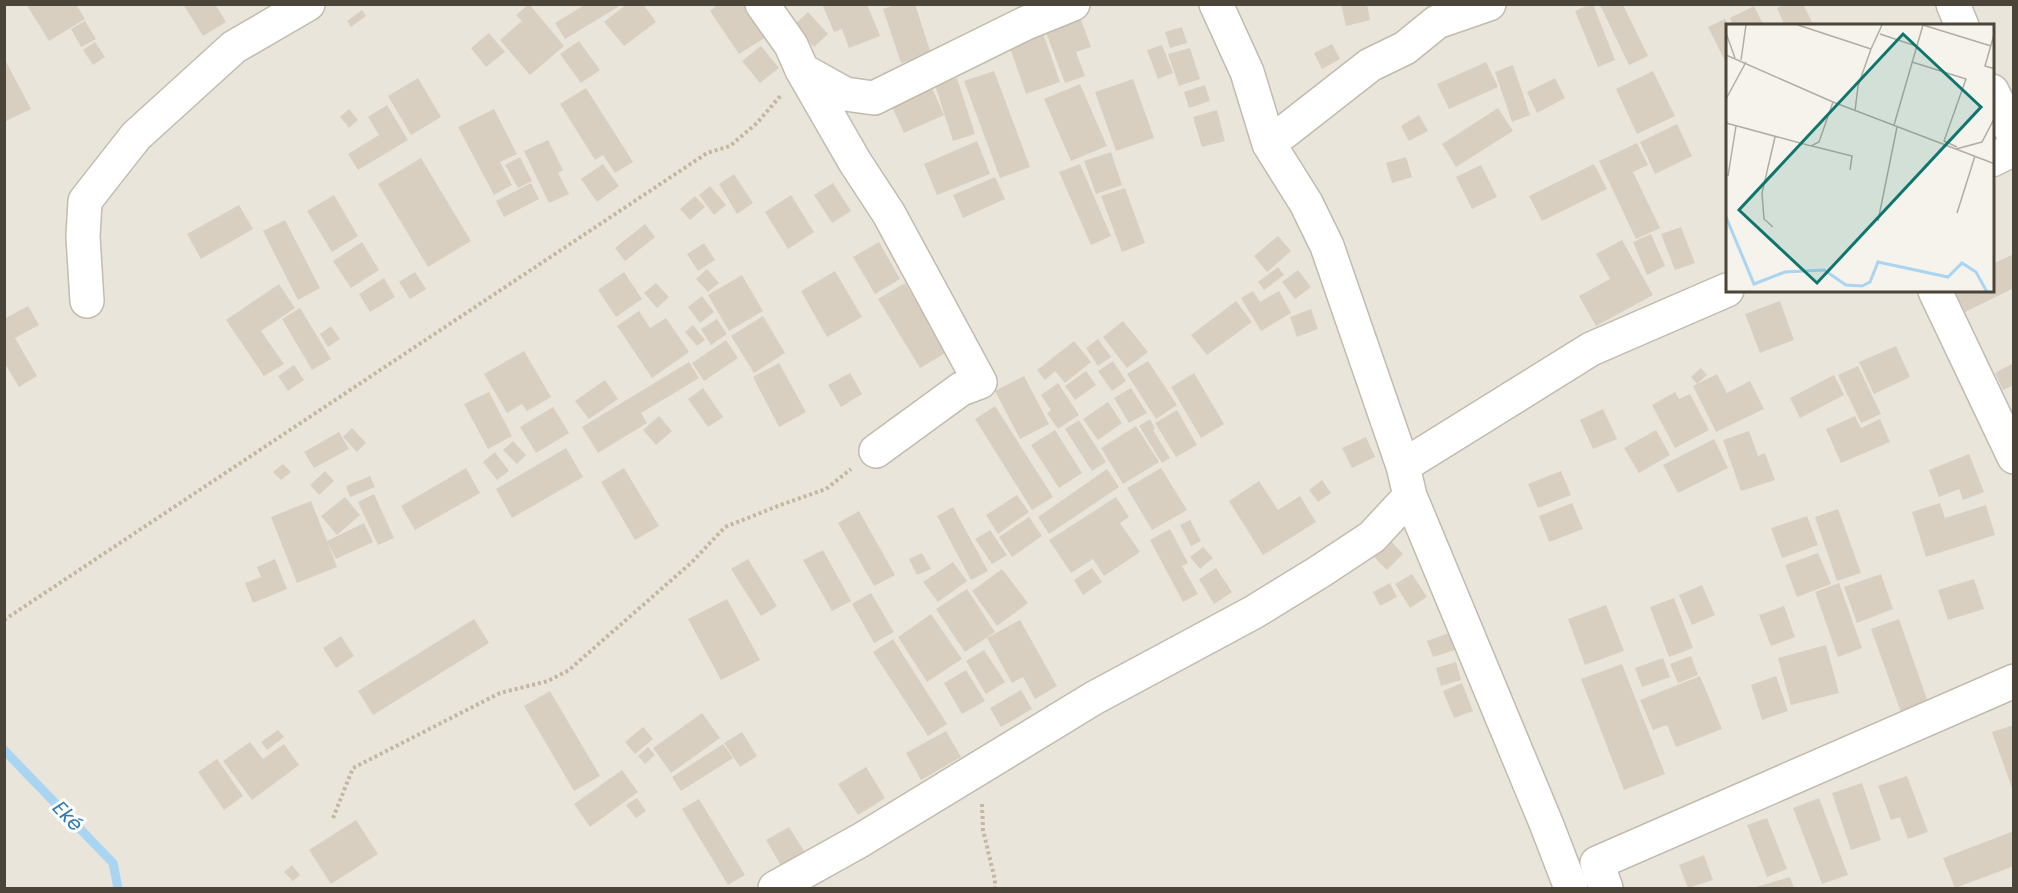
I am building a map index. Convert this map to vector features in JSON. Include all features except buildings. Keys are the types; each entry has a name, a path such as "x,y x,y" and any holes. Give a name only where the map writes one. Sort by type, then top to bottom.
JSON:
{"street":[{"path":"87,301 83,237 85,201 136,136 234,47 308,4"},
{"path":"762,4 791,45 802,70 905,243 980,382 961,389 876,451"},
{"path":"802,70 845,94 874,98 1026,23 1073,4"},
{"path":"1215,4 1247,72 1269,144 1306,203 1327,246 1407,481 1571,888"},
{"path":"1269,144 1370,65 1405,48 1437,22 1489,4"},
{"path":"1953,4 1961,24"},
{"path":"1994,95 2013,136"},
{"path":"1994,159 2013,149"},
{"path":"775,888 861,840 1094,698 1254,612 1372,537 1407,481 1591,349 1726,290"},
{"path":"1935,292 2013,457"},
{"path":"1606,888 1597,863 2013,681"}],"path":[{"path":"4,620 706,153 730,146 757,123 802,70"},
{"path":"333,818 354,768 500,693 549,681 569,670 692,562 725,528 826,489 876,451"},
{"path":"980,768 983,830 995,888"}],"shaded area":[{"path":"5,5 2013,5 2013,888 5,888"}],"waterway":[{"name":"Eké","path":"4,750 113,863 118,888"}]}
